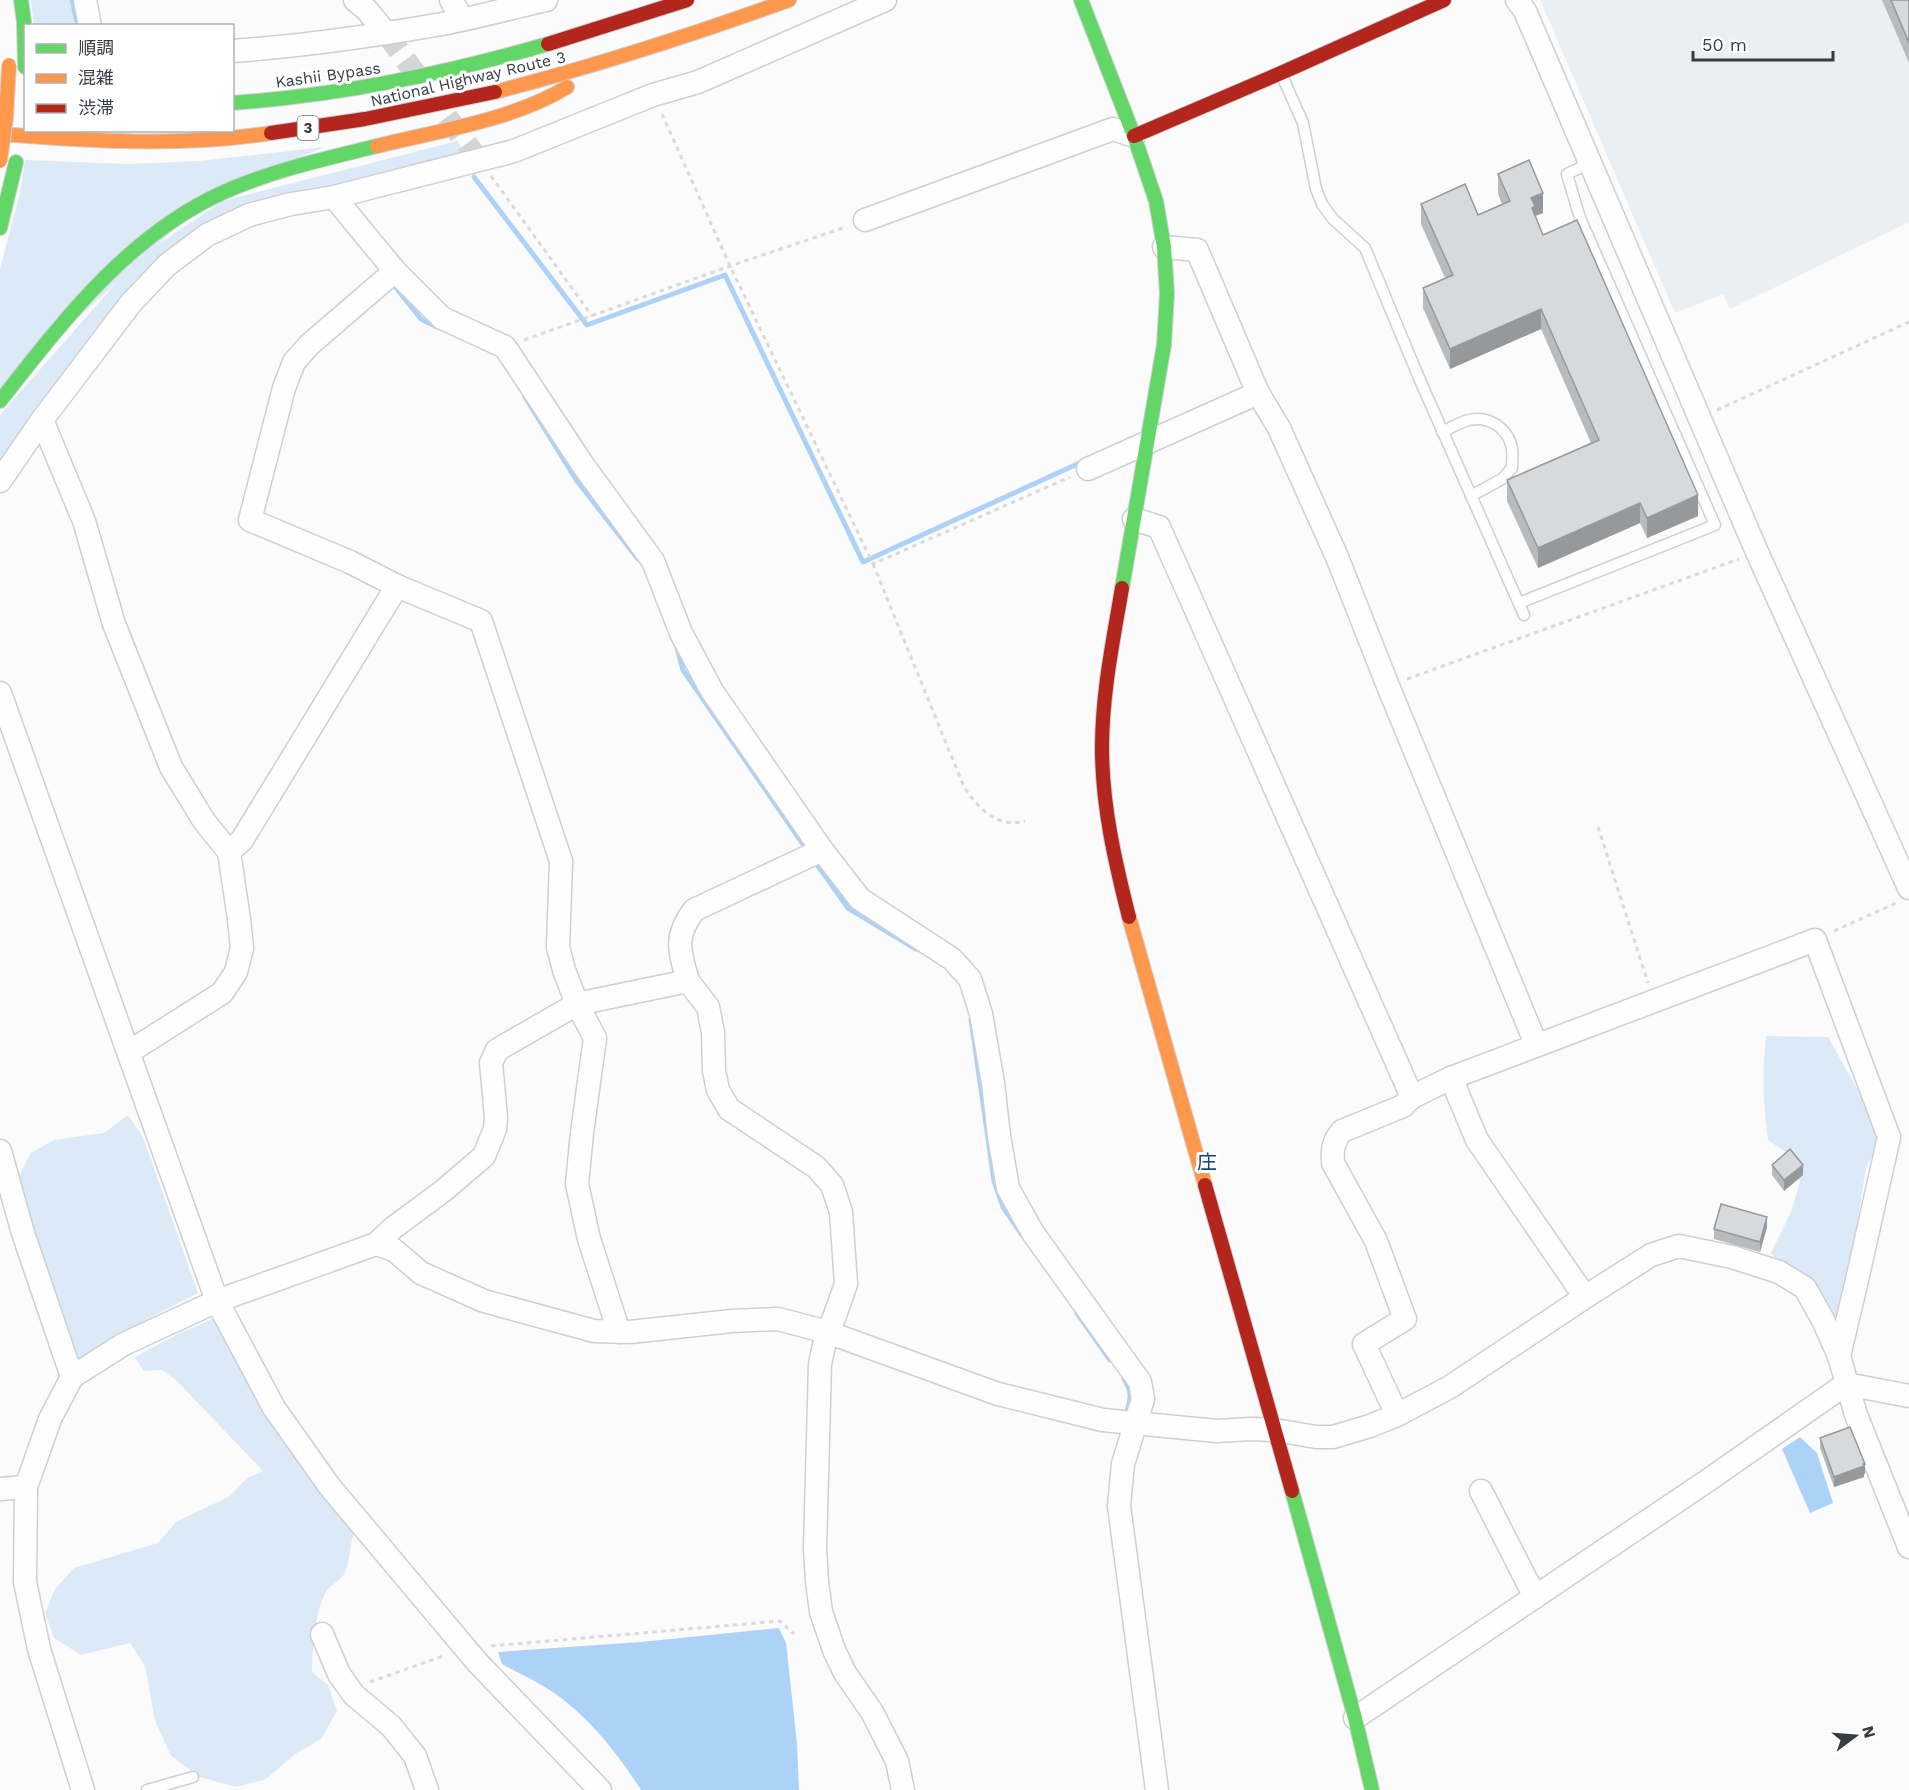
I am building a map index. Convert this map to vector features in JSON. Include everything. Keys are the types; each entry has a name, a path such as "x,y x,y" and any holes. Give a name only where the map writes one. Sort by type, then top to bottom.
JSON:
{"main road":[{"path":"21,0 24,24"},
{"name":"National Highway Route 3","path":"427,75 593,31 687,0"},
{"name":"National Highway Route 3","path":"0,134 48,138 139,140 227,138 363,120 430,108 609,61 789,0"},
{"path":"1081,0 1134,136 1156,201 1164,248 1167,293 1164,345 1106,688 1102,747 1109,824 1118,873 1134,936 1275,1430 1372,1790"},
{"path":"1134,136 1444,0"},
{"path":"0,161 6,118 9,60"},
{"path":"0,401 56,330 104,277 140,243 171,220 204,201 270,174 480,122 543,101 609,61"},
{"name":"Kashii Bypass","path":"234,103 299,98 427,75"},
{"path":"0,84 24,76"},
{"path":"0,101 17,103"},
{"path":"0,228 16,162 21,118"}],"street":[{"path":"85,0 90,24"},
{"path":"355,0 366,9 386,33"},
{"path":"234,51 298,46 386,33 456,10 546,0"},
{"path":"0,481 42,420 131,303 167,265 207,235 249,216 291,204 334,197 478,159 514,152 653,95 698,82 885,0"},
{"path":"1517,0 1525,10 1904,895"},
{"path":"865,220 1113,129 1134,136"},
{"path":"334,197 395,271 442,318 505,347 583,465 653,561 681,633 712,691 822,850 860,899 952,959 970,979 981,1014 1008,1188 1033,1233 1140,1382 1143,1399 1123,1464 1119,1506 1157,1790"},
{"path":"1164,248 1197,250 1258,393 1279,428 1337,557 1536,1044"},
{"path":"395,271 309,345 294,362 284,388 250,520 481,621 561,861 558,947 577,1004 595,1038 582,1133 578,1184 589,1239 619,1332"},
{"path":"1088,469 1258,393"},
{"path":"42,420 84,521 114,624 171,767 204,821 229,852 239,919 242,948 236,972 222,993 129,1052"},
{"path":"1134,519 1159,527 1412,1097"},
{"path":"229,852 242,840 398,586"},
{"path":"0,693 217,1301 274,1408 330,1487 465,1648 600,1790"},
{"path":"822,850 694,910 685,922 678,948 688,981 708,1007 713,1032 714,1071 718,1090 729,1109 816,1167 832,1185 841,1212 846,1284 827,1332 820,1364 815,1549 821,1612 834,1650 845,1673 872,1712 897,1761 903,1790"},
{"path":"1397,1415 1364,1344 1404,1319 1376,1241 1333,1163 1332,1149 1336,1138 1342,1131 1403,1106 1412,1097 1451,1078 1815,940 1889,1137 1839,1356"},
{"path":"83,1790 39,1649 25,1582 26,1487 50,1419 72,1377 124,1344 217,1301 376,1244 393,1228 444,1191 484,1156 495,1129 496,1117 490,1063 497,1050 577,1004 688,981"},
{"path":"1451,1078 1477,1140 1585,1297"},
{"path":"0,1151 23,1233 72,1377"},
{"path":"376,1244 394,1250 421,1273 484,1300 594,1331 619,1332 778,1319 827,1332 998,1394 1103,1420 1217,1431 1275,1430 1316,1437 1333,1437 1397,1415 1450,1387 1651,1256 1679,1246 1732,1257 1779,1272 1805,1288 1839,1356 1856,1415 1909,1547"},
{"path":"1354,1718 1707,1481 1846,1384 1909,1396"},
{"path":"0,1489 26,1487"},
{"path":"1481,1491 1535,1597"},
{"path":"322,1634 339,1674 354,1695 391,1726 415,1756 427,1790"}],"lane":[{"path":"1281,73 1303,123 1316,189 1322,204 1333,219 1365,248 1524,615"},
{"path":"1519,603 1715,525 1580,218 1567,174 1590,163"},
{"path":"1443,432 1470,420 1483,419 1495,422 1504,432 1512,447 1512,468 1502,479 1471,496"},
{"path":"147,1790 193,1778"}],"path":[{"path":"653,95 730,266 873,564 964,788 976,805 992,816 1013,824 1024,821"},
{"path":"478,159 592,316"},
{"path":"505,347 865,220"},
{"path":"1700,418 1909,322"},
{"path":"873,564 1088,469"},
{"path":"1388,686 1757,552"},
{"path":"1598,827 1654,1002"},
{"path":"1815,940 1904,895"},
{"path":"350,1689 465,1648 780,1621 794,1634"}],"shaded area":[{"path":"31,0 76,0 81,24 34,24"},
{"path":"1540,0 1909,0 1909,222 1730,309 1723,294 1675,313"},
{"path":"457,141 464,151 450,162 381,177 303,189 218,216 189,234 134,281 44,398 0,464 0,415 139,257 223,201"},
{"path":"326,147 221,186 0,390 0,269 20,193 25,160 129,164 200,161"},
{"path":"1766,1036 1828,1037 1864,1101 1878,1139 1874,1153 1866,1167 1842,1324 1834,1327 1771,1253 1791,1212 1800,1182 1790,1155 1768,1140 1764,1088"},
{"path":"128,1115 143,1137 198,1293 151,1317 112,1341 87,1360 74,1360 41,1270 18,1177 31,1153 54,1140 104,1133"},
{"path":"213,1319 258,1400 355,1531 345,1572 328,1589 322,1601 314,1642 312,1672 328,1685 337,1711 321,1739 295,1754 266,1779 236,1787 200,1777 171,1756 155,1721 145,1666 130,1643 81,1655 54,1638 45,1613 55,1589 74,1568 158,1543 176,1522 230,1496 247,1478 263,1471 176,1380 162,1370 144,1371 135,1357 182,1332"}],"water":[{"path":"1800,1437 1817,1453 1833,1503 1810,1513 1782,1449"},
{"path":"779,1628 786,1643 797,1744 799,1790 641,1790 610,1746 585,1719 558,1696 502,1664 498,1652 641,1642"}],"building":[{"path":"1891,0 1909,0 1909,43"},
{"path":"1529,160 1543,193 1531,198 1535,206 1532,208 1543,235 1577,220 1698,495 1647,518 1640,503 1538,548 1507,480 1599,440 1541,309 1450,349 1423,288 1453,275 1421,204 1465,184 1478,215 1510,201 1498,174"},
{"path":"1790,1149 1803,1165 1784,1180 1772,1165"},
{"path":"1721,1204 1767,1217 1760,1242 1714,1229"},
{"path":"1850,1427 1865,1464 1834,1477 1820,1438"}],"waterway":[{"path":"72,0 78,24"},
{"path":"474,177 587,325 725,275 863,562 1084,461"},
{"path":"393,284 421,319 437,327"},
{"path":"525,397 577,481 638,559"},
{"path":"677,647 683,670 807,850"},
{"path":"814,860 848,908 916,949"},
{"path":"971,1019 994,1181 1003,1207 1022,1235"},
{"path":"1077,1313 1110,1360"},
{"path":"1124,1379 1130,1395 1127,1411"}],"tunnel":[{"path":"386,33 426,88"},
{"path":"447,117 478,159"}],"traffic: fast":[{"path":"21,0 24,24"},
{"path":"1081,0 1134,136 1156,201 1164,247 1167,293 1164,345 1122,588"},
{"path":"234,103 313,95 392,82 470,65 548,44"},
{"path":"0,401 73,311 100,283 157,232 189,210 261,177 377,146"},
{"path":"0,228 16,162"},
{"path":"1292,1491 1355,1718 1372,1790"}],"traffic: slow":[{"path":"495,92 643,49 789,0"},
{"path":"0,161 6,118 9,65"},
{"path":"377,146 499,116 523,108 567,87"},
{"path":"0,134 68,139 170,141 271,133"},
{"path":"1129,917 1205,1185"}],"traffic: jam":[{"path":"548,44 687,0"},
{"path":"1134,136 1444,0"},
{"path":"271,133 365,119 495,92"},
{"path":"1122,588 1106,688 1102,748 1107,812 1129,917"},
{"path":"1205,1185 1292,1491"}],"district":[{"name":"庄","path":"1207,1162"}]}
